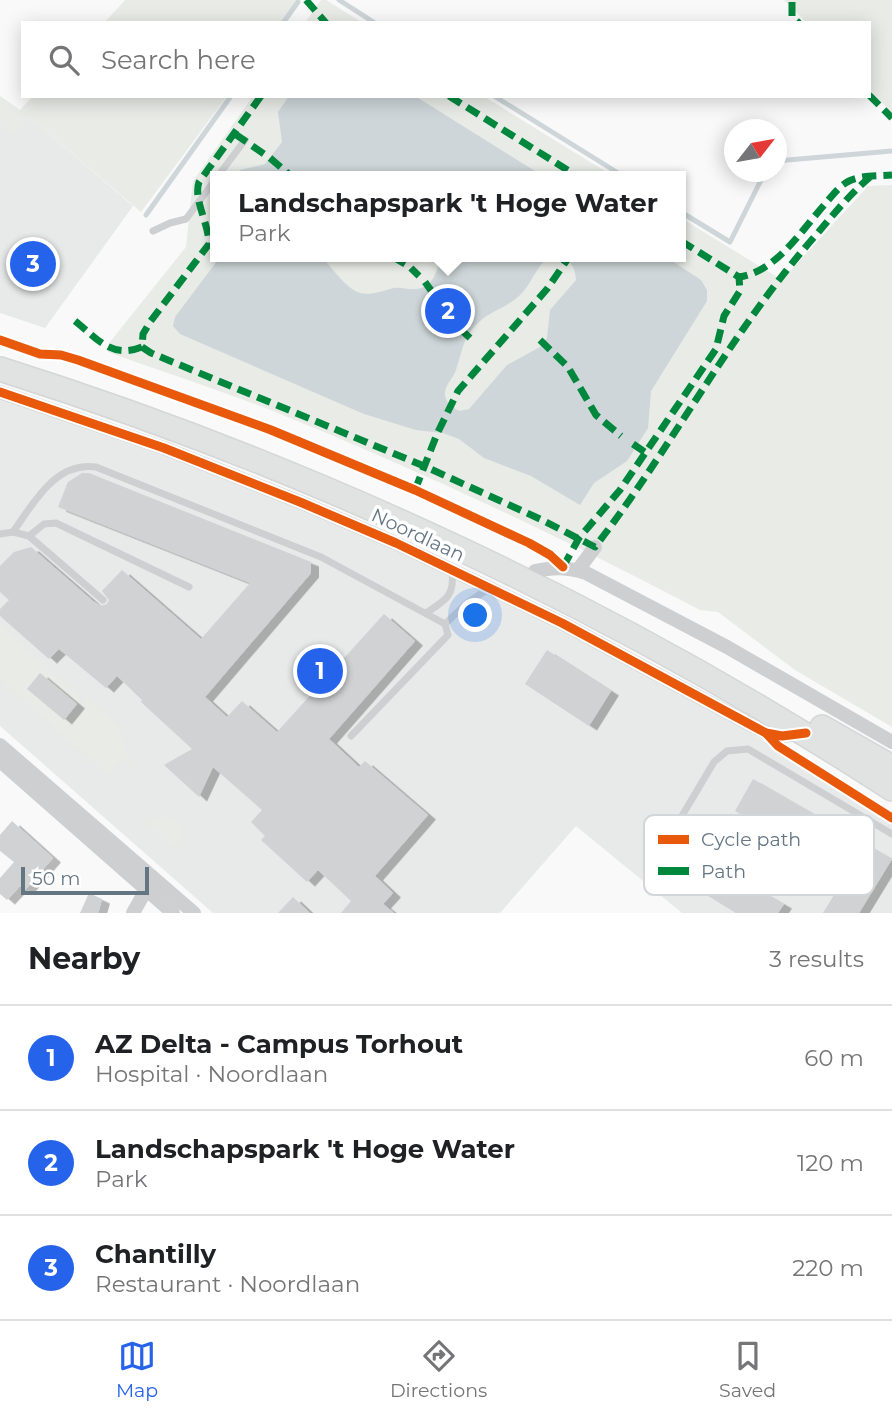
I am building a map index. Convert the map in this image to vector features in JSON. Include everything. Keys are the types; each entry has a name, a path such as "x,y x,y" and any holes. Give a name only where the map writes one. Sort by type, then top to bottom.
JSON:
{"main road":[{"name":"Noordlaan","path":"0,355 162,411 287,459 450,531 534,571 715,665 892,767"},
{"name":"Noordlaan","path":"0,369 189,436 321,487 417,530 595,616 712,678 806,733 892,789"}],"street":[{"name":"Noordlaan","path":"0,392 233,475 373,533 491,588 636,661 766,733 782,736 806,733"},
{"path":"578,570 595,547"},
{"path":"534,571 553,567 578,570 689,626 892,742"},
{"path":"0,745 150,883 173,913"},
{"path":"0,761 150,883 194,913"},
{"path":"133,913 150,883"}],"lane":[{"path":"221,171 245,140"},
{"path":"153,231 186,219 210,186"},
{"path":"13,532 46,486 73,469 84,465 96,467 321,557 445,624 447,635 351,736"},
{"path":"29,536 44,524 56,523 190,587"},
{"path":"0,534 13,532 29,536 103,600"},
{"path":"426,613 446,600 454,587 452,570"},
{"path":"445,624 479,593 491,588"},
{"path":"682,815 714,762 727,751 748,749 860,815"},
{"path":"874,823 892,834"}],"shaded area":[{"path":"125,0 298,0 282,21 106,21"},
{"path":"321,0 326,0 360,21 306,21"},
{"path":"784,0 892,0 892,113 871,91 871,21 805,21"},
{"path":"0,96 20,110 31,98 226,98 141,212 29,117 14,133 0,125"},
{"path":"252,98 486,98 605,171 210,171 210,262 686,262 686,221 782,280 868,186 892,185 892,727 795,670 718,612 700,610 489,505 328,433 253,403 108,352 110,342 186,247 193,181"},
{"path":"288,98 418,98 535,171 239,171 265,164 282,142 278,112"},
{"path":"29,117 133,206 45,328 0,313 0,125 14,132"},
{"path":"216,262 326,262 348,286 367,294 394,288 422,288 436,273 439,262 543,262 520,295 484,318 469,333 456,370 445,391 448,403 459,411 469,409 507,365 540,347 547,338 550,310 576,280 569,262 674,262 701,280 707,290 707,301 651,391 648,428 627,461 594,483 580,505 531,476 484,458 459,439 443,433 416,430 364,414 180,334 173,326 175,317"},
{"path":"0,397 144,447 355,531 490,593 717,712 892,821 892,913 682,913 660,895 874,895 874,815 644,815 644,882 576,826 500,913 213,913 0,726"},
{"path":"0,625 82,698 77,704 40,673 27,689 71,717 87,697 118,726 132,768 123,759 108,775 0,680"},
{"path":"162,816 173,820 179,828 180,838 175,849 146,824"}],"building":[{"path":"82,473 89,473 311,562 311,573 205,697 227,717 242,701 277,732 384,614 415,641 329,739 359,767 365,761 428,815 375,876 393,893 383,904 394,913 341,913 351,901 318,870 307,882 261,840 265,836 251,822 262,810 213,767 199,797 164,765 192,749 117,676 106,688 59,649 49,659 0,616 0,609 9,600 0,592 0,566 14,552 31,547 101,606 109,600 102,591 122,570 201,639 250,583 58,507 68,482"},
{"path":"547,650 611,691 589,726 525,684"},
{"path":"40,673 77,704 64,720 27,689"},
{"path":"753,779 816,815 742,815 735,811"},
{"path":"12,821 53,858 25,890 20,886 7,900 0,894 0,878 14,862 0,851 0,835"},
{"path":"874,849 892,859 874,888"},
{"path":"89,893 102,899 98,913 80,913"},
{"path":"707,895 768,895 784,904 778,913 736,913"},
{"path":"834,895 870,895 859,913 823,913"},
{"path":"293,897 310,913 278,913"}],"waterway":[{"path":"339,0 372,21"},
{"path":"284,21 298,2"},
{"path":"146,215 230,98"},
{"path":"497,98 615,171"},
{"path":"787,160 892,151"},
{"path":"686,215 730,242 760,182"}],"marked path":[{"path":"306,0 324,21"},
{"path":"792,2 792,17 797,21"},
{"path":"871,97 892,118"},
{"path":"260,98 199,182 198,196 209,244 150,322 143,334 142,347 424,466 595,547 729,349 785,272 870,177"},
{"path":"452,98 569,171"},
{"path":"235,134 264,154"},
{"path":"270,158 285,171"},
{"path":"686,244 739,277 752,274 787,249 845,183 864,177 892,175"},
{"path":"402,262 419,276"},
{"path":"415,490 437,434 458,391 547,289 566,262"},
{"path":"563,567 579,538 620,490 716,349 724,316 740,291 739,277"},
{"path":"425,282 455,324 470,338"},
{"path":"75,321 113,349 122,351 142,347"},
{"path":"540,340 568,367 596,415 621,436"},
{"path":"633,444 646,453"}],"cycle path":[{"path":"0,340 40,354 61,355 78,360 271,430 415,490 529,543 550,555 563,567"},
{"path":"0,392 164,448 300,502 396,543 562,623 766,733 782,736 806,733"},
{"path":"766,733 778,746 892,818"}],"place":[{"name":"Chantilly","path":"33,264"},
{"name":"Landschapspark 't Hoge Water","path":"448,311"},
{"name":"AZ Delta - Campus Torhout","path":"320,671"}]}
